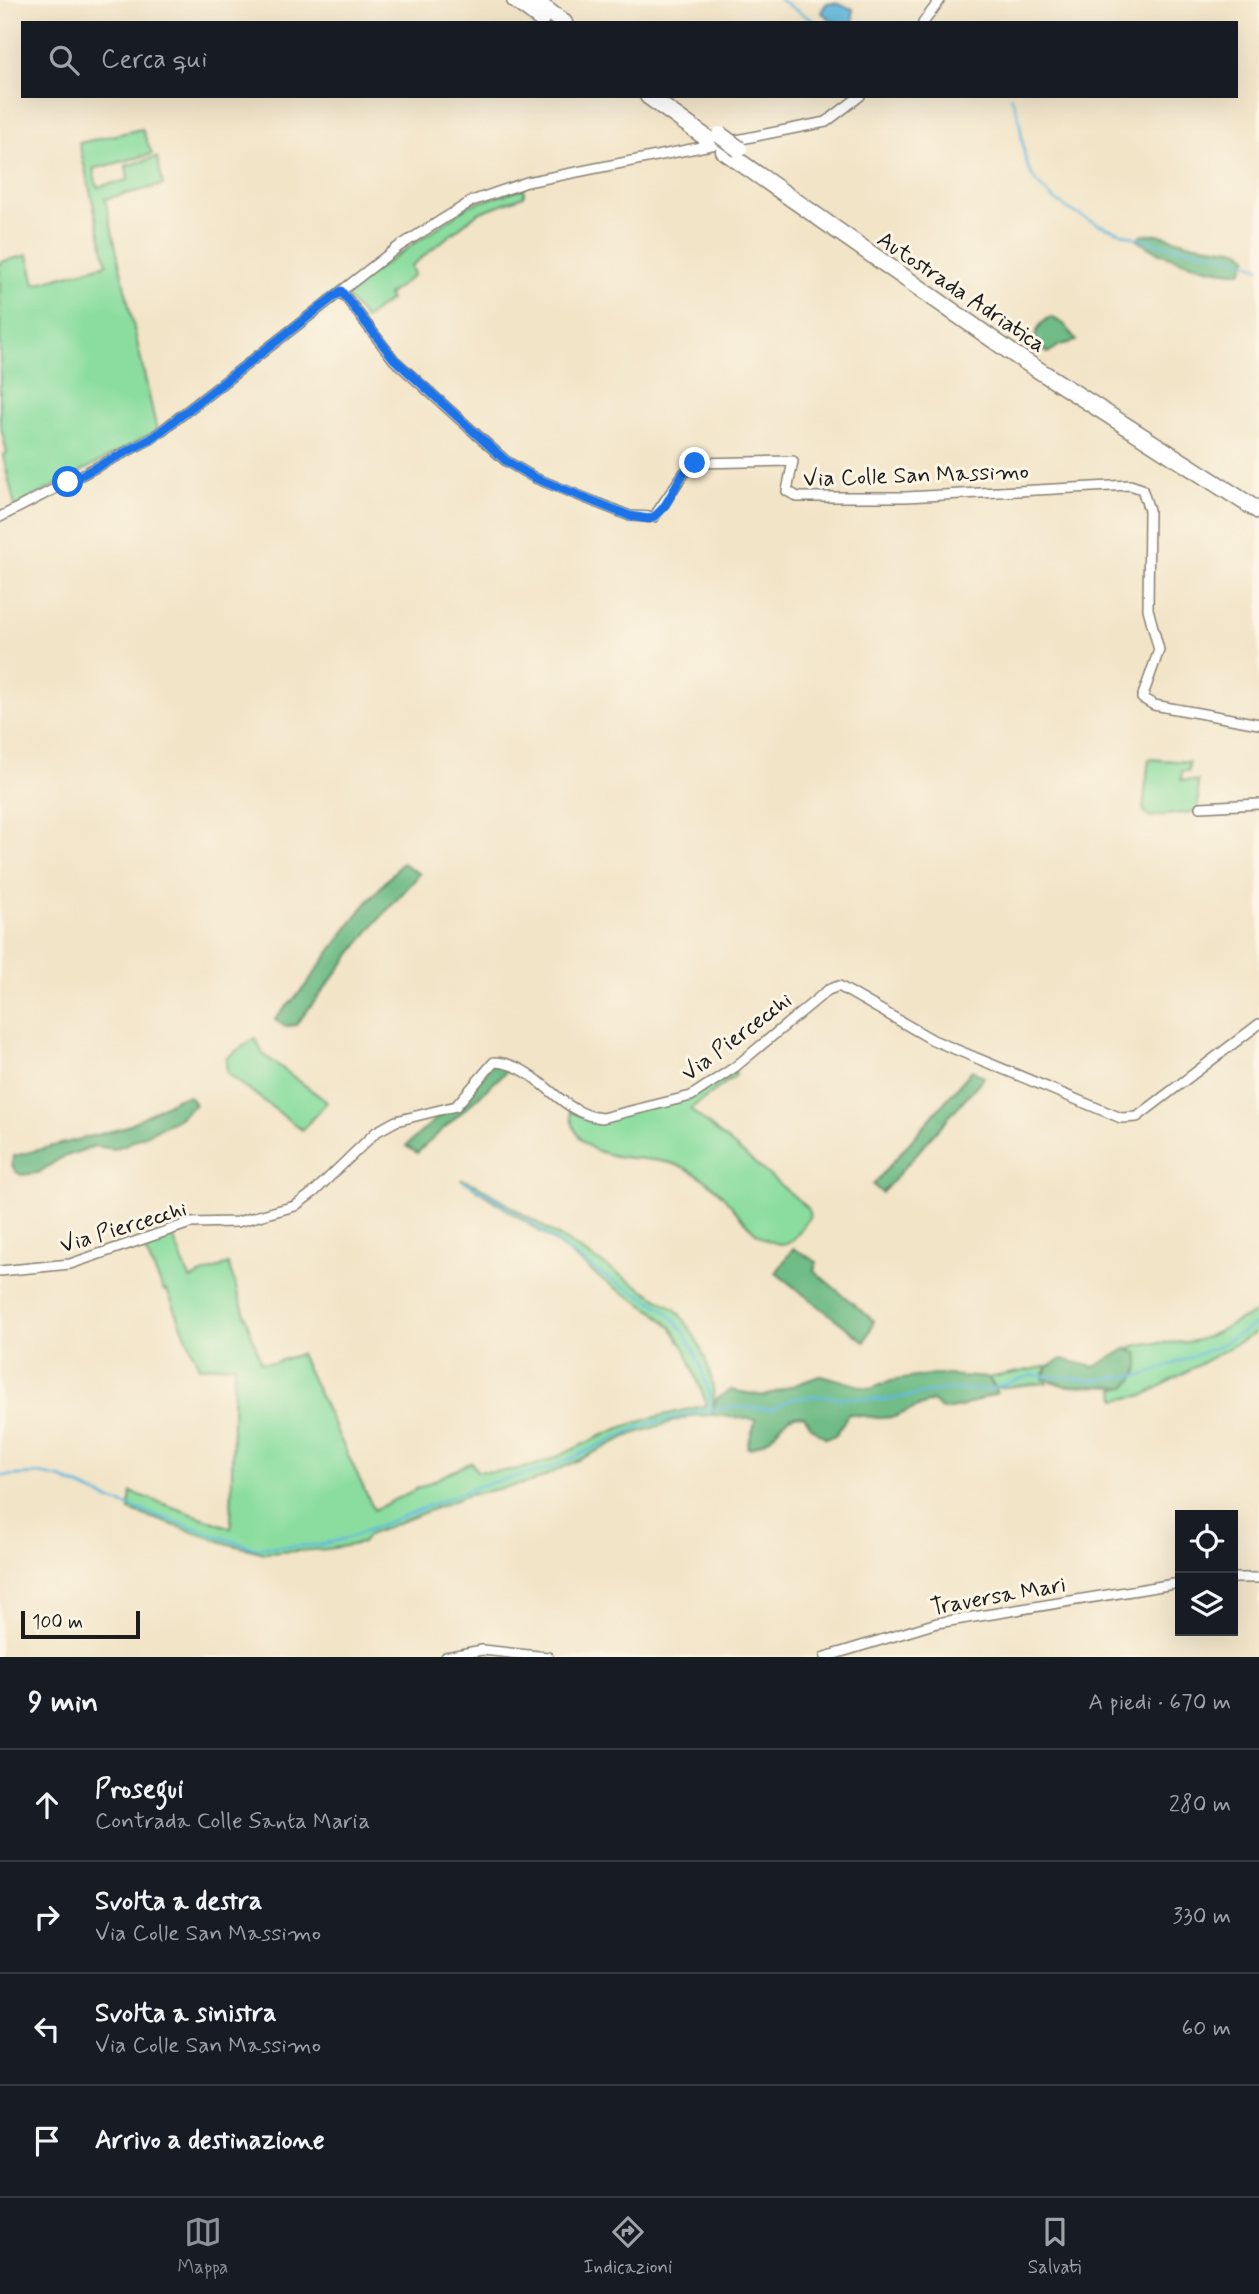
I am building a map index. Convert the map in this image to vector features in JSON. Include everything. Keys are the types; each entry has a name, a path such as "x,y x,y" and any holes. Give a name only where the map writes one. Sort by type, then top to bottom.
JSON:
{"highway":[{"path":"514,0 543,21"},
{"path":"533,0 561,21"},
{"name":"Autostrada Adriatica","path":"651,98 714,137 994,341 1259,510"},
{"name":"Autostrada Adriatica","path":"669,98 714,137"},
{"name":"Autostrada Adriatica","path":"732,150 1019,346 1259,498"}],"street":[{"path":"924,21 940,0"},
{"path":"0,517 151,439 398,247 472,201 527,182 826,122 857,98"},
{"name":"Via Colle San Massimo","path":"341,291 394,359 506,461 535,478 643,519 654,517 660,512 684,473 695,463 793,461 794,466 787,486 790,496 798,497 906,496 1130,485 1142,489 1149,510 1148,609 1159,650 1142,698 1154,705 1259,724"},
{"path":"1200,807 1259,804"},
{"name":"Via Piercecchi","path":"0,1271 70,1264 190,1223 237,1222 295,1206 314,1192 376,1132 396,1121 456,1106 494,1062 504,1062 528,1074 575,1112 588,1117 602,1118 691,1096 735,1067 828,990 839,986 933,1040 1121,1118 1137,1117 1259,1024"},
{"path":"1238,1578 1259,1578"},
{"name":"Traversa Mari","path":"825,1657 937,1623 1175,1584"},
{"path":"446,1657 482,1650 548,1657"}],"green space":[{"path":"142,129 152,154 93,169 97,187 128,180 126,166 157,157 163,185 105,199 157,431 15,507 3,455 7,453 0,423 0,262 28,255 35,284 107,264 79,143"},
{"path":"524,188 524,196 478,213 411,266 414,275 388,295 390,300 365,319 343,293 470,205"},
{"path":"1157,234 1188,243 1241,250 1248,257 1241,272 1202,267 1172,258 1138,240 1142,235"},
{"path":"1051,317 1064,324 1076,341 1060,345 1048,353 1035,344 1035,340 1041,325"},
{"path":"1149,759 1189,762 1189,771 1182,771 1181,780 1198,781 1198,811 1149,817 1143,809"},
{"path":"402,863 420,874 373,926 296,1025 284,1026 275,1019 302,990 363,907"},
{"path":"255,1038 263,1054 327,1102 302,1130 227,1073 226,1058"},
{"path":"494,1063 510,1068 417,1153 406,1146 441,1114 449,1112"},
{"path":"734,1069 736,1075 690,1109 808,1208 810,1217 793,1240 786,1244 766,1240 757,1234 716,1189 690,1170 668,1163 614,1156 598,1151 585,1143 575,1130 570,1111 586,1119 690,1098"},
{"path":"972,1070 984,1077 882,1193 873,1185"},
{"path":"189,1096 195,1104 178,1119 125,1145 113,1149 95,1146 61,1158 38,1173 22,1175 16,1172 12,1165 14,1156 123,1128 178,1098"},
{"path":"461,1179 477,1185 676,1310 692,1332 710,1373 714,1402 712,1415 690,1416 630,1435 533,1482 468,1495 368,1535 362,1543 328,1549 265,1553 229,1544 129,1510 131,1492 231,1528 234,1365 199,1367 167,1290 164,1291 141,1242 171,1232 190,1279 228,1264 261,1362 273,1363 300,1354 374,1510 471,1462 477,1471 499,1471 535,1465 629,1425 707,1405 685,1349 671,1327 653,1311 601,1279 554,1241"},
{"path":"793,1248 817,1262 814,1271 874,1321 865,1342 776,1273"},
{"path":"1259,1312 1259,1331 1145,1395 1116,1400 1115,1389 1126,1387 1134,1350 1126,1349 1136,1345 1198,1340"},
{"path":"1126,1349 1138,1353 1139,1364 1136,1376 1126,1387 1066,1386 1043,1379 1049,1366 1062,1359 1094,1367"},
{"path":"1049,1366 1044,1373 1047,1383 997,1388 988,1378"},
{"path":"934,1374 988,1378 997,1393 961,1407 943,1410 932,1401 894,1417 848,1414 836,1435 826,1438 812,1428 804,1416 793,1416 769,1439 750,1448 747,1447 756,1420 712,1415 716,1399 731,1390 764,1396 822,1375 870,1389 891,1381"}],"water":[{"path":"835,3 853,9 853,21 832,21 821,12 826,4"}],"waterway":[{"path":"780,0 814,21"},
{"path":"1011,98 1019,118 1024,153 1032,176 1053,198 1069,209 1125,234 1164,245 1231,257 1259,268"},
{"path":"465,1182 501,1202 603,1275 666,1311 682,1329 697,1357 712,1409"},
{"path":"0,1476 40,1474 63,1479 113,1501 254,1548 319,1545 348,1538 479,1486 548,1469 641,1426 696,1412 734,1407 773,1409 791,1399 814,1396 885,1400 945,1390 990,1389 1033,1375 1092,1380 1144,1375 1217,1347 1259,1322"}],"route":[{"path":"68,482 151,439 341,291 394,359 506,461 535,478 630,516 649,519 660,512 684,473 695,463"}]}
